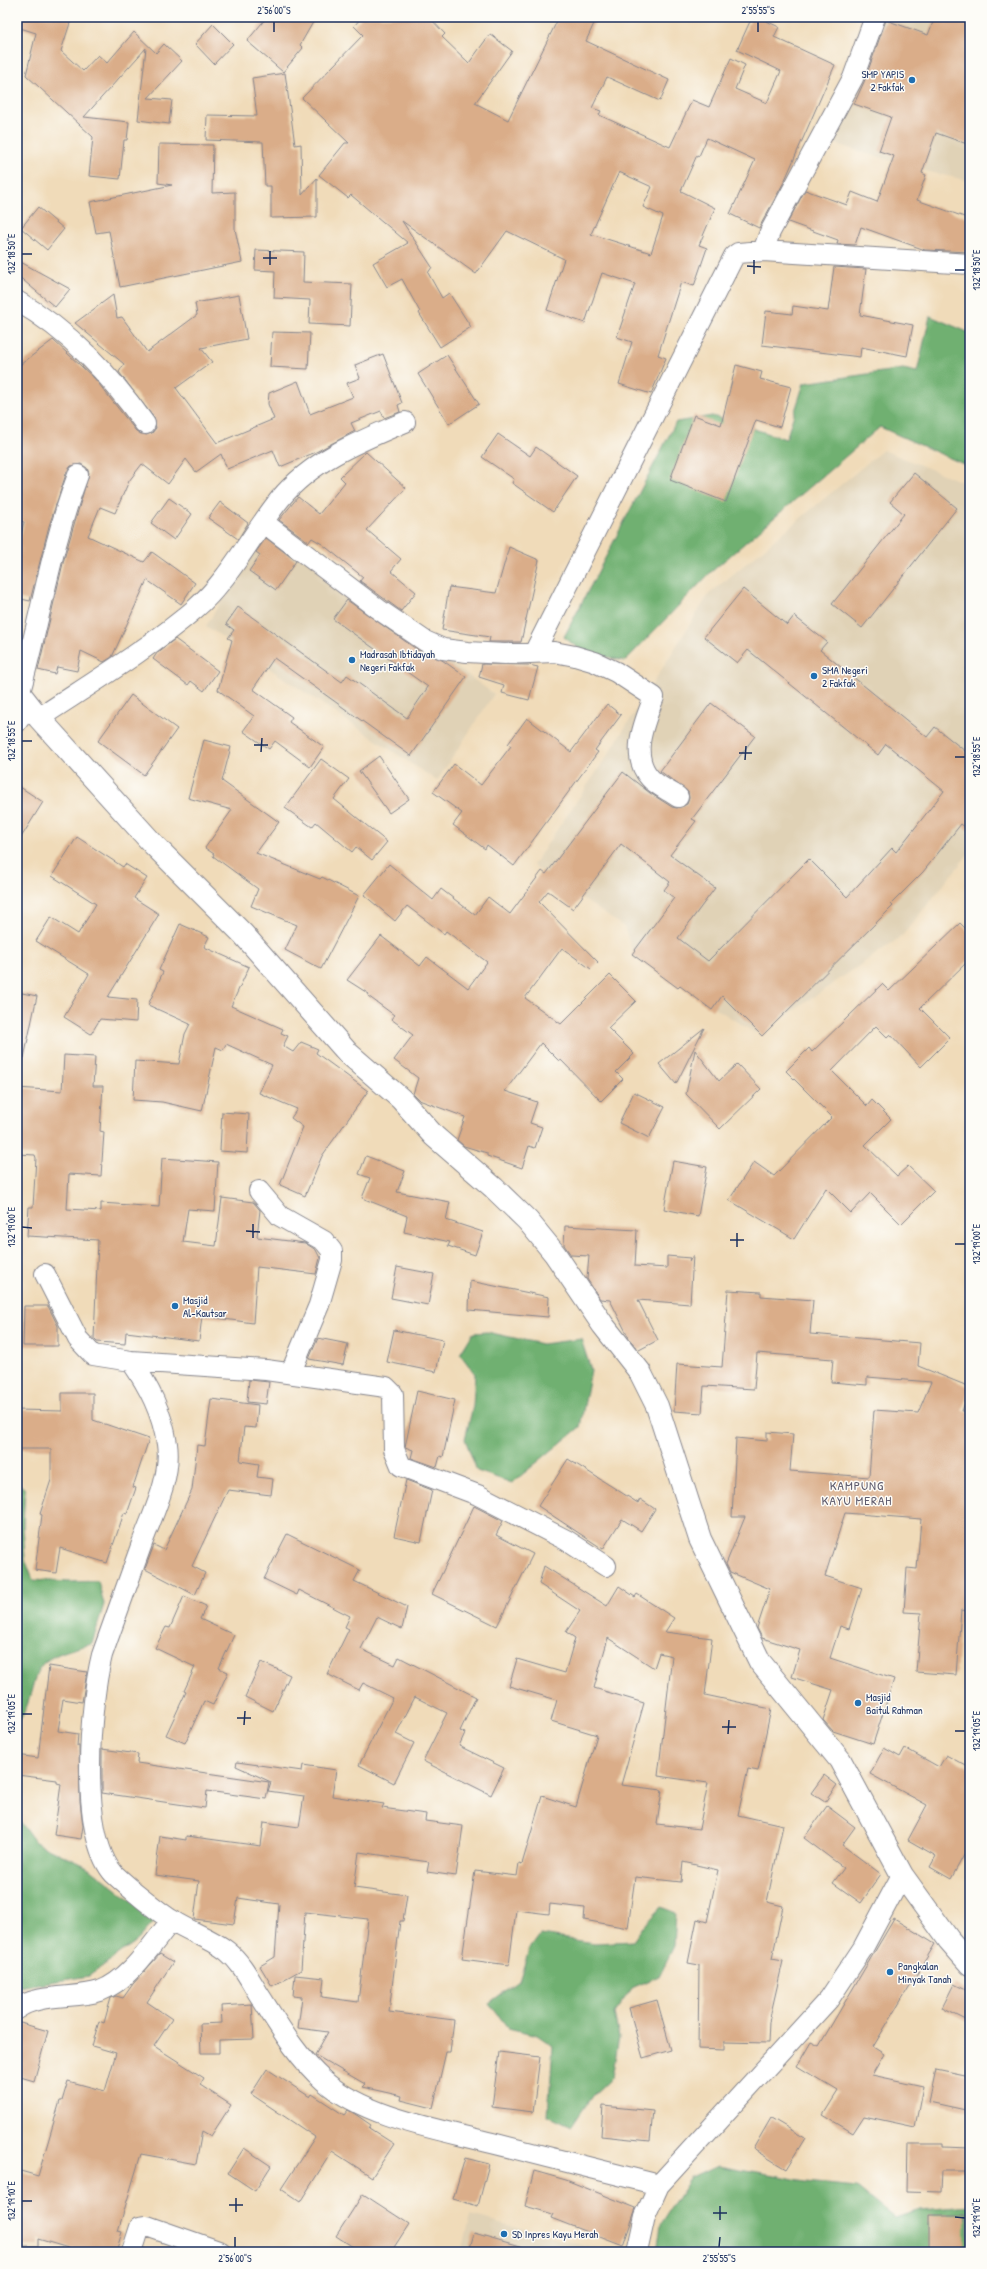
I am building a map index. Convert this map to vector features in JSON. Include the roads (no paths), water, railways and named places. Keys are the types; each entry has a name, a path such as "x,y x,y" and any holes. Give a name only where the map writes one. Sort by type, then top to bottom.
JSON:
{"main road":[{"path":"24,705 154,845 243,934 348,1053 401,1099 434,1136 494,1188 528,1221 555,1254 603,1325 640,1372 657,1406 700,1539 760,1662 840,1760 902,1875 949,1940 970,1964"}],"street":[{"path":"763,251 770,232 853,78 875,17"},
{"path":"535,652 672,382 730,262 738,253 763,251 970,264"},
{"path":"17,301 68,336 100,366 145,424"},
{"path":"24,705 139,652 195,609 220,582 281,498 305,475 341,450 405,422"},
{"path":"24,705 50,562 67,504 78,475"},
{"path":"263,522 378,610 426,641 443,649 505,654 554,652 594,662 625,677 654,697 641,734 640,760 650,778 678,797"},
{"path":"259,1191 280,1216 324,1241 332,1251 332,1260 319,1305 291,1372"},
{"path":"45,1274 78,1339 87,1351 100,1357 131,1361 291,1372 365,1383 390,1390 394,1404 394,1449 401,1466 478,1495 566,1540 606,1566"},
{"path":"131,1361 148,1385 158,1408 167,1445 166,1470 159,1497 102,1654 97,1674 93,1715 91,1810 98,1841 105,1860 114,1873 172,1920 226,1949 238,1962 293,2048 306,2064 326,2083 352,2100 402,2119 659,2185"},
{"path":"637,2252 645,2216 659,2185 829,1999 862,1948 902,1875"},
{"path":"17,2009 30,2002 88,1994 110,1986 134,1965 172,1920"},
{"path":"132,2252 140,2227 148,2226 221,2252"}],"place":[{"name":"SMP YAPIS 2 Fakfak","path":"912,80"},
{"name":"Madrasah Ibtidayah Negeri Fakfak","path":"352,660"},
{"name":"SMA Negeri 2 Fakfak","path":"814,676"},
{"name":"Masjid Al-Kautsar","path":"175,1306"},
{"name":"Masjid Baitul Rahman","path":"858,1703"},
{"name":"Pangkalan Minyak Tanah","path":"890,1972"},
{"name":"SD Inpres Kayu Merah","path":"504,2234"}],"district":[{"name":"KAMPUNG KAYU MERAH","path":"857,1492"}]}
